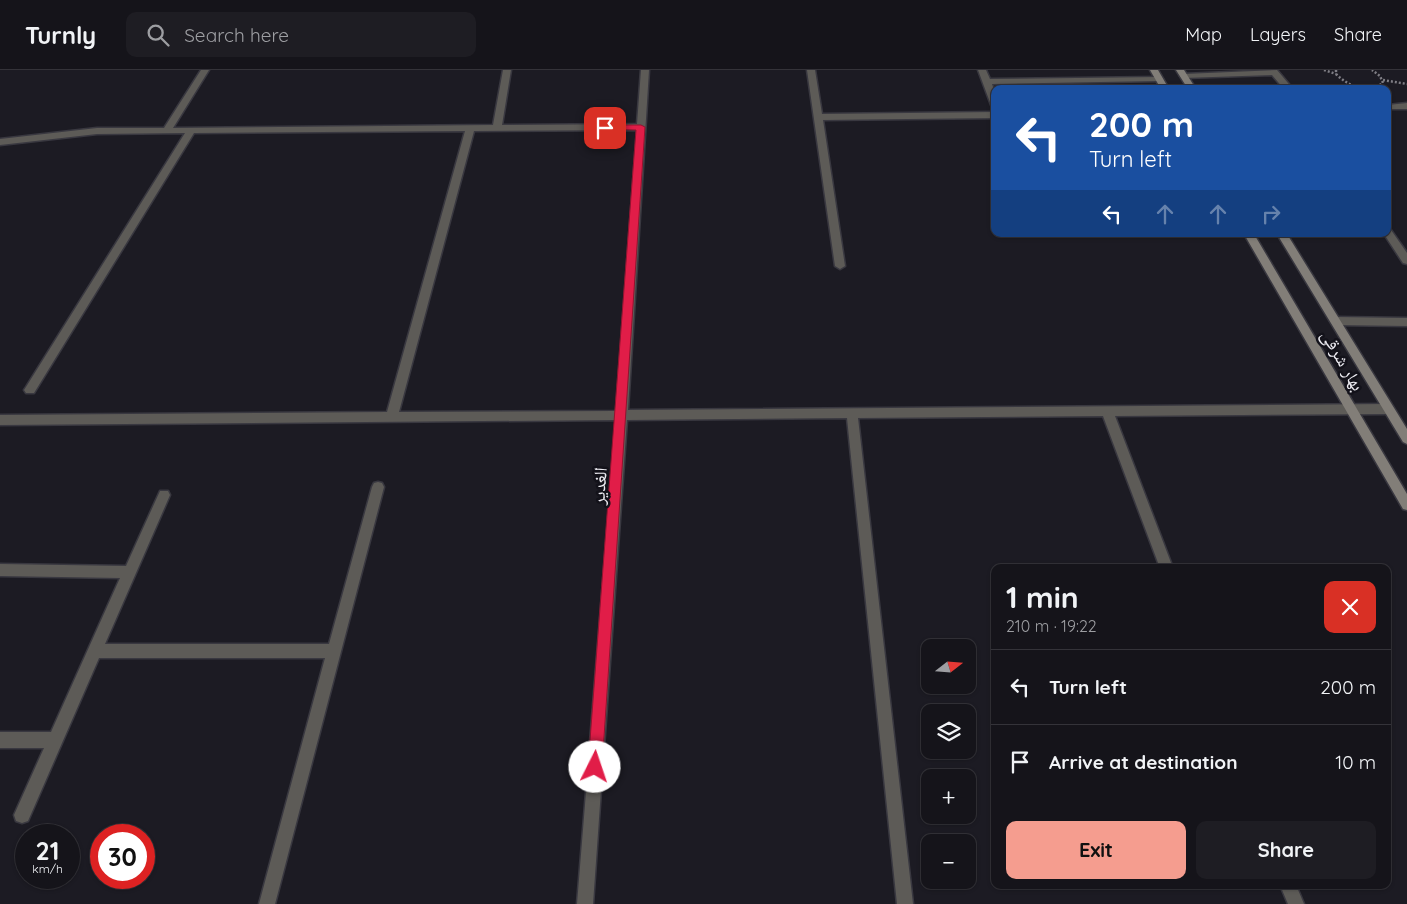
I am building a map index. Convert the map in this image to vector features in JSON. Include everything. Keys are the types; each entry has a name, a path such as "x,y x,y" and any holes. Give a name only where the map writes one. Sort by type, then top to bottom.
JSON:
{"street":[{"path":"167,130 205,70"},
{"path":"497,128 507,70"},
{"name":"الغدیر","path":"585,904 644,70"},
{"path":"811,70 840,266"},
{"path":"982,70 991,94"},
{"path":"1154,70 1163,85"},
{"path":"1182,73 1274,71 1286,85"},
{"path":"1182,73 1190,85"},
{"path":"987,82 1159,79"},
{"path":"1391,107 1407,106"},
{"path":"818,117 991,115"},
{"path":"0,142 97,131 641,127"},
{"path":"392,417 470,128"},
{"path":"30,390 191,130"},
{"name":"بهار شرقی","path":"1251,237 1407,505"},
{"name":"بهار شرقی","path":"1284,237 1407,439"},
{"path":"1391,237 1407,261"},
{"path":"1336,321 1407,322"},
{"path":"0,420 1388,409"},
{"path":"1107,411 1165,564"},
{"path":"852,413 905,904"},
{"path":"267,904 378,487"},
{"path":"22,815 164,495"},
{"path":"0,570 130,572"},
{"path":"95,651 334,651"},
{"path":"0,740 55,740"},
{"path":"1290,889 1296,904"}],"path":[{"path":"1324,70 1336,74 1352,85"},
{"path":"1372,70 1383,80 1407,84"},
{"path":"1380,85 1383,83 1383,80"}],"route":[{"path":"595,767 618,473 641,127 605,128"}]}
